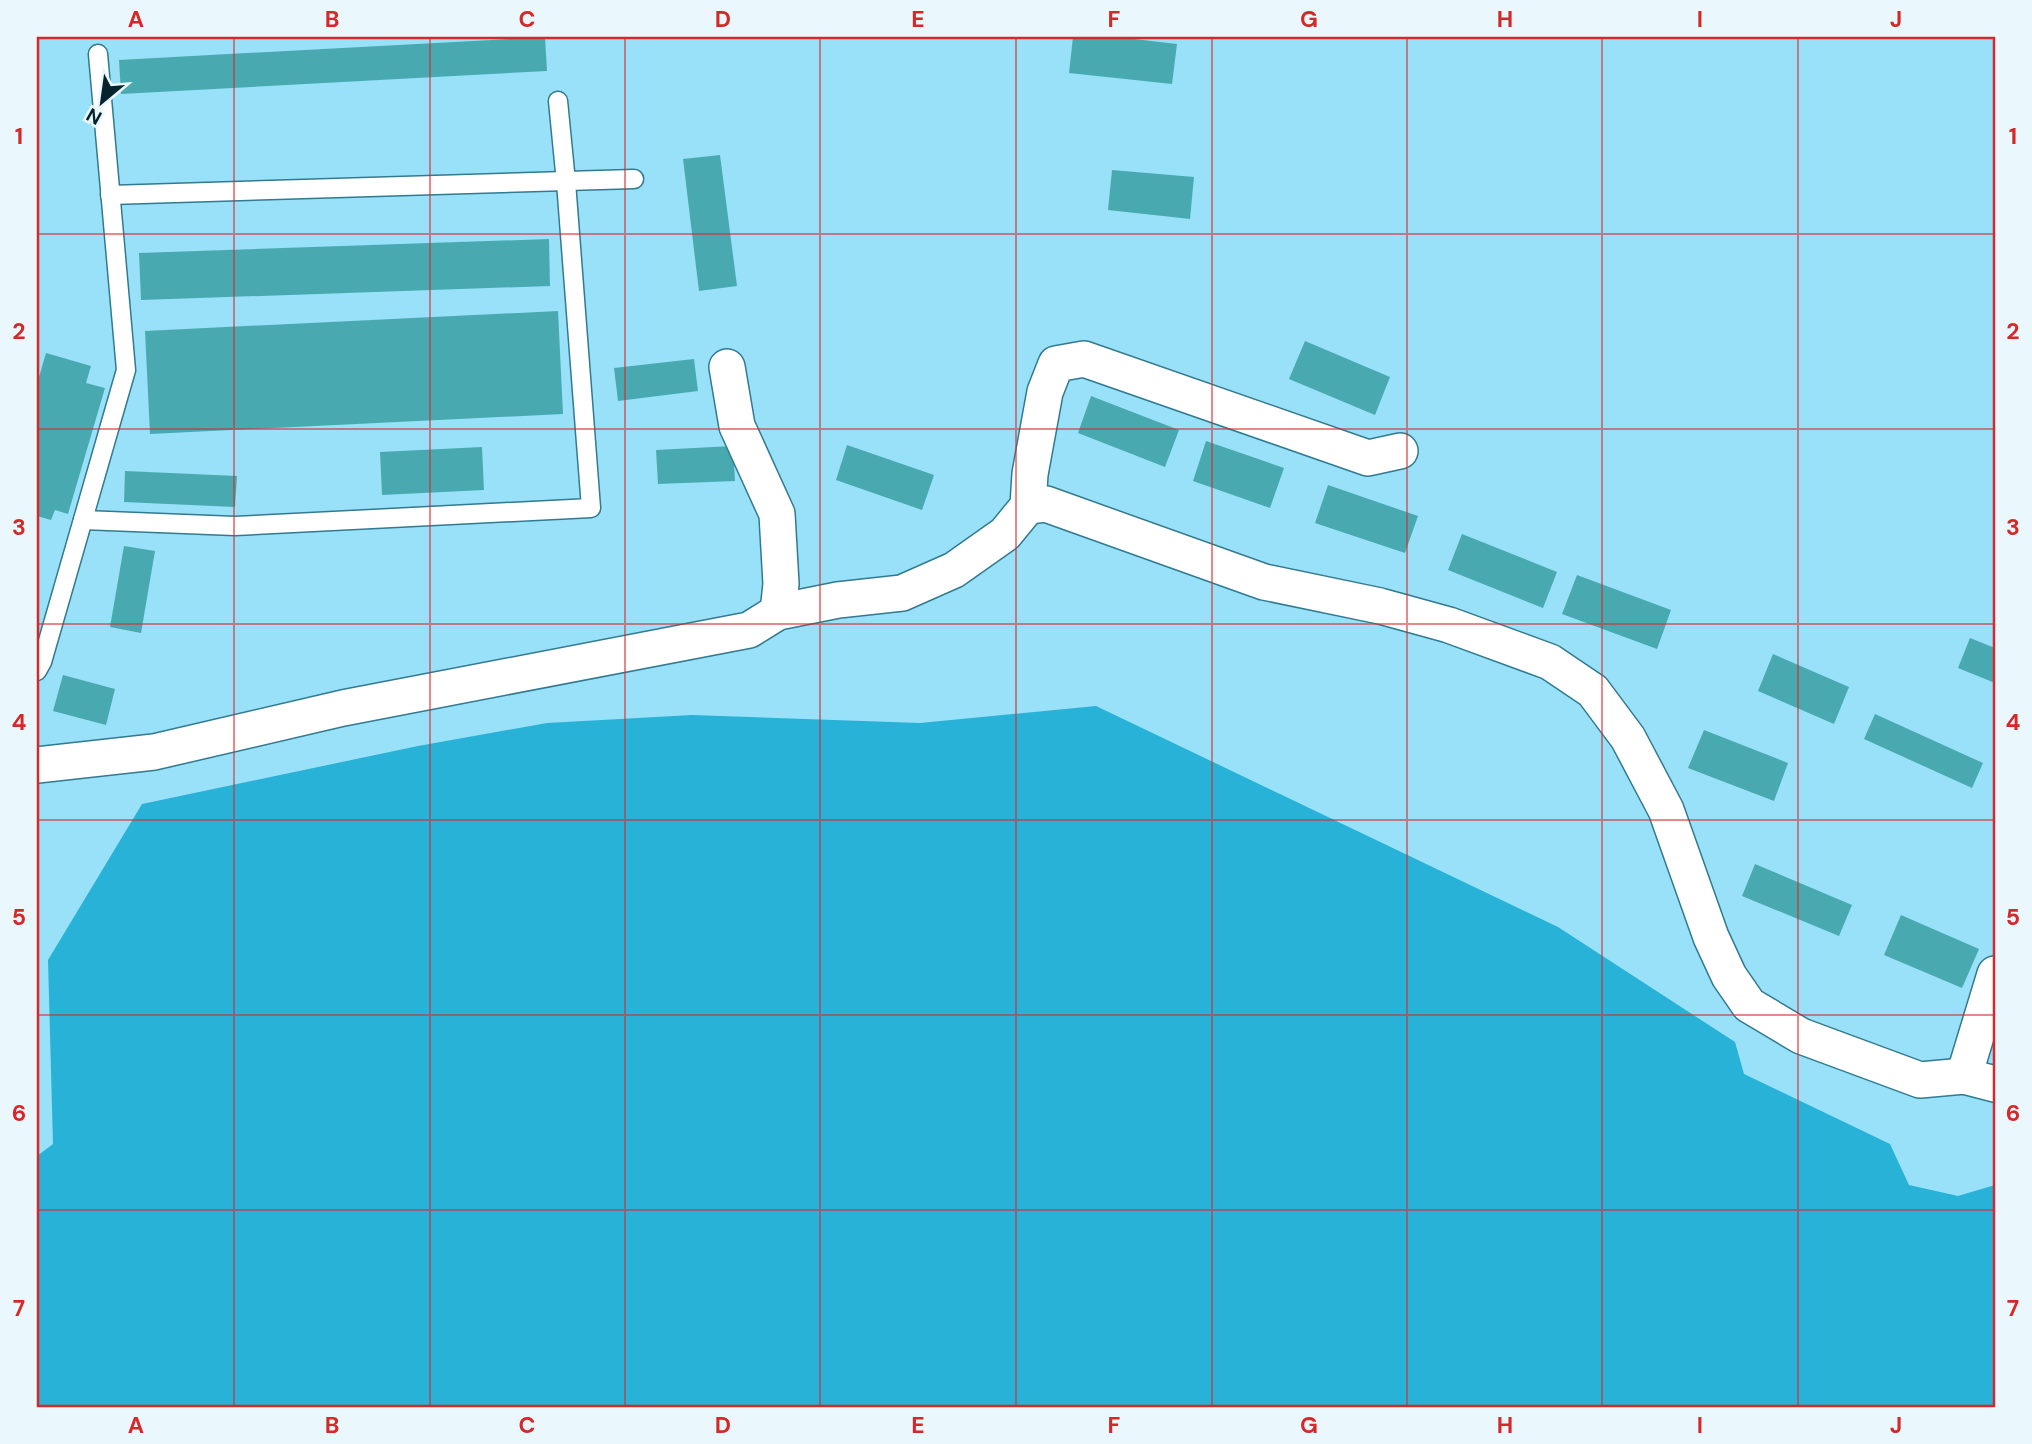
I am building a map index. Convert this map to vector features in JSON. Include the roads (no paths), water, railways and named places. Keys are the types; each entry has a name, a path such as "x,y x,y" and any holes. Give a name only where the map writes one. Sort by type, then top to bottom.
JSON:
{"street":[{"path":"37,765 154,751 343,708 749,630 778,612 838,600 902,593 954,570 1005,534 1028,506 1030,474 1045,392 1056,364 1084,359 1368,458 1399,451"},
{"path":"727,366 737,426 777,514 781,584 778,612"},
{"path":"1028,506 1046,503 1264,582 1380,606 1449,625 1550,662 1593,691 1628,738 1666,810 1711,937 1729,976 1749,1005 1801,1036 1920,1080 1980,1080 1995,974"}],"lane":[{"path":"37,671 42,662 126,370 98,54"},
{"path":"83,520 235,527 591,508 558,101"},
{"path":"110,195 634,179"}],"water":[{"path":"1096,706 1558,927 1735,1042 1744,1074 1890,1144 1909,1185 1958,1196 1995,1185 1995,1407 37,1407 37,1156 53,1144 48,960 142,804 418,746 547,723 692,715 920,723"}]}
